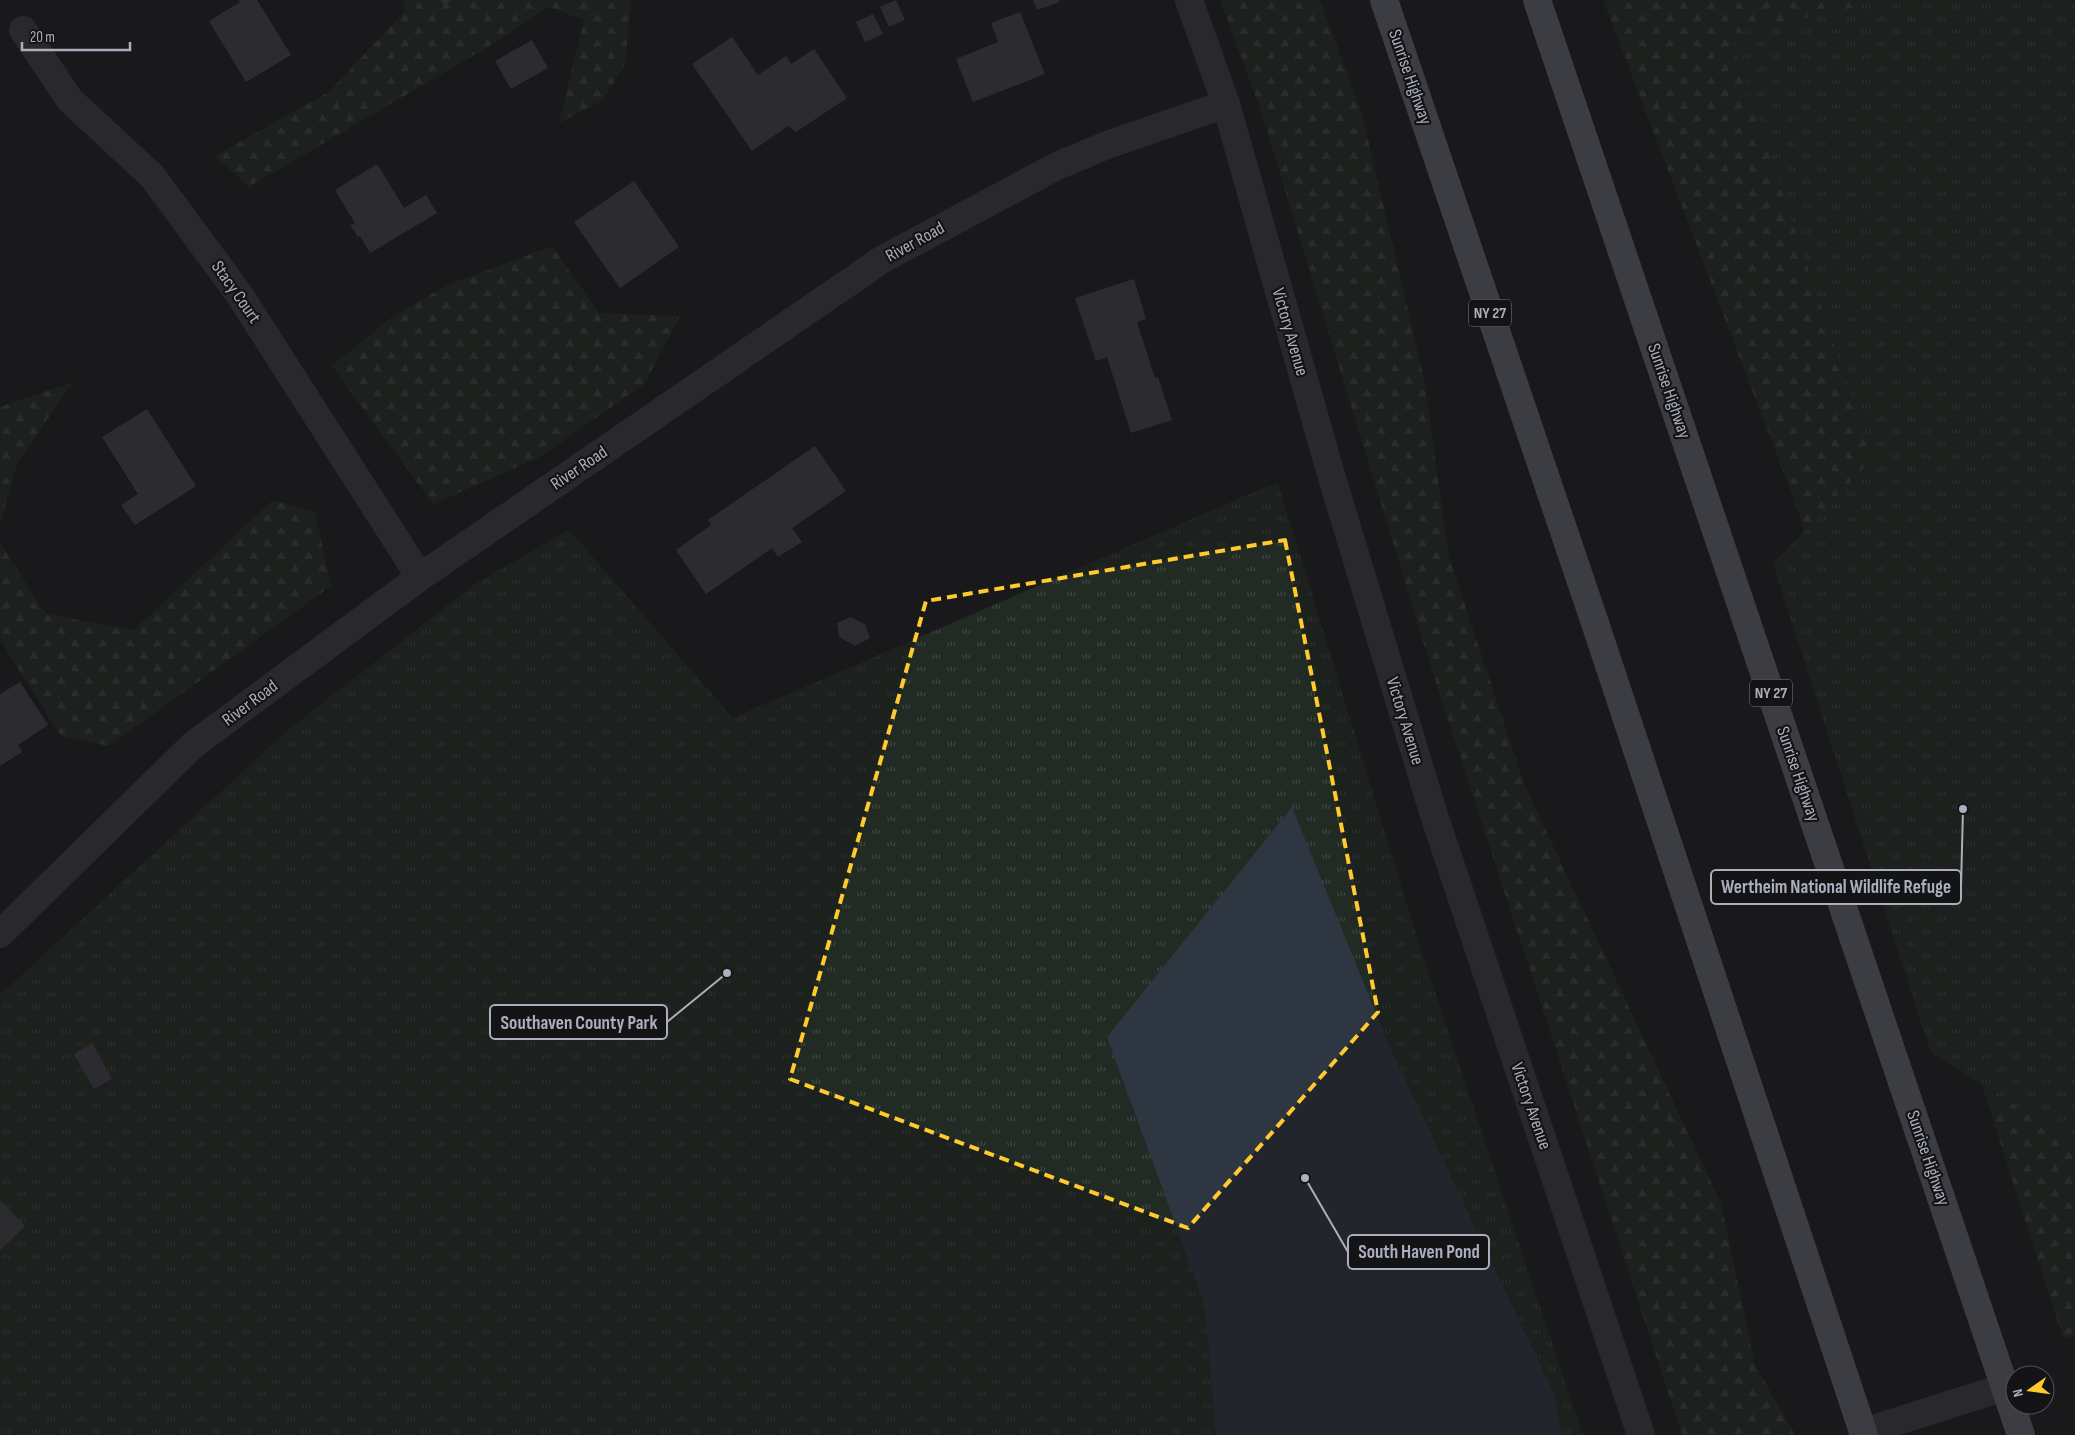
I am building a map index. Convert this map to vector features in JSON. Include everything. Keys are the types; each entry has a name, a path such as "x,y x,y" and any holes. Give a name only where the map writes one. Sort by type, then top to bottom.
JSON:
{"highway":[{"name":"Sunrise Highway","path":"1384,0 1596,626 1864,1433"},
{"name":"Sunrise Highway","path":"1537,0 2005,1387"},
{"name":"Sunrise Highway","path":"2014,1415 2021,1435"}],"street":[{"name":"Victory Avenue","path":"1189,0 1226,104 1330,470 1433,812 1641,1435"},
{"name":"Stacy Court","path":"23,30 70,100 152,176 239,294 420,577"},
{"name":"River Road","path":"0,934 194,744 420,577 883,259 1057,166 1106,145 1226,104"},
{"path":"1864,1433 2005,1387"}],"highlighted area":[{"path":"1285,540 1378,1012 1188,1228 790,1079 926,601"}],"green space":[{"path":"403,0 631,0 625,65 602,101 559,123 584,20 549,7 486,48 249,187 215,156 329,92 405,11"},
{"path":"1220,0 1320,0 1362,114 1424,379 1449,557 1525,786 1721,1203 1755,1365 1795,1435 1682,1435 1431,667 1261,111"},
{"path":"1603,0 2075,0 2075,1336 2063,1338 1796,505"},
{"path":"1887,0 2075,0 2075,1142 1931,1053 1773,564 1872,459 1730,35"},
{"path":"552,246 599,313 680,316 644,384 540,457 433,504 332,366 392,317 448,285"},
{"path":"73,382 18,462 0,523 0,407"},
{"path":"1278,483 1421,950 1583,1435 0,1435 0,995 289,729 475,584 569,530 733,718"},
{"path":"273,500 315,512 331,586 109,746 61,736 0,640 0,543 46,614 134,630"}],"shaded area":[{"path":"1292,807 1391,1050 1553,1392 1562,1435 1216,1435 1205,1305 1107,1037"}],"building":[{"path":"238,0 257,0 291,55 246,82 209,21 240,2"},
{"path":"441,0 452,0 444,5"},
{"path":"896,0 905,20 889,27 880,7"},
{"path":"1033,0 1059,0 1060,2 1037,10"},
{"path":"1020,12 1045,74 973,102 956,59 998,42 991,23"},
{"path":"873,14 883,34 865,42 856,22"},
{"path":"732,37 758,75 786,56 791,64 814,49 847,98 796,132 788,126 752,151 692,64"},
{"path":"532,40 548,68 511,89 495,61"},
{"path":"377,164 404,208 426,195 437,213 370,253 360,236 358,237 350,225 355,223 335,190"},
{"path":"634,181 679,247 620,288 574,222"},
{"path":"1134,279 1146,319 1137,322 1155,378 1158,377 1172,420 1131,433 1107,357 1096,361 1075,298"},
{"path":"147,409 196,486 135,525 121,505 138,494 102,437"},
{"path":"815,446 846,491 792,528 802,542 778,557 772,548 706,594 676,550 711,525 708,520"},
{"path":"850,617 865,624 870,638 855,646 839,637 837,623"},
{"path":"20,682 48,725 18,745 22,752 0,766 0,694"},
{"path":"92,1043 112,1079 94,1089 74,1054"},
{"path":"0,1200 25,1226 0,1250"}],"place":[{"name":"Wertheim National Wildlife Refuge","path":"1963,809"},
{"name":"Southaven County Park","path":"727,973"},
{"name":"South Haven Pond","path":"1305,1178"}]}
